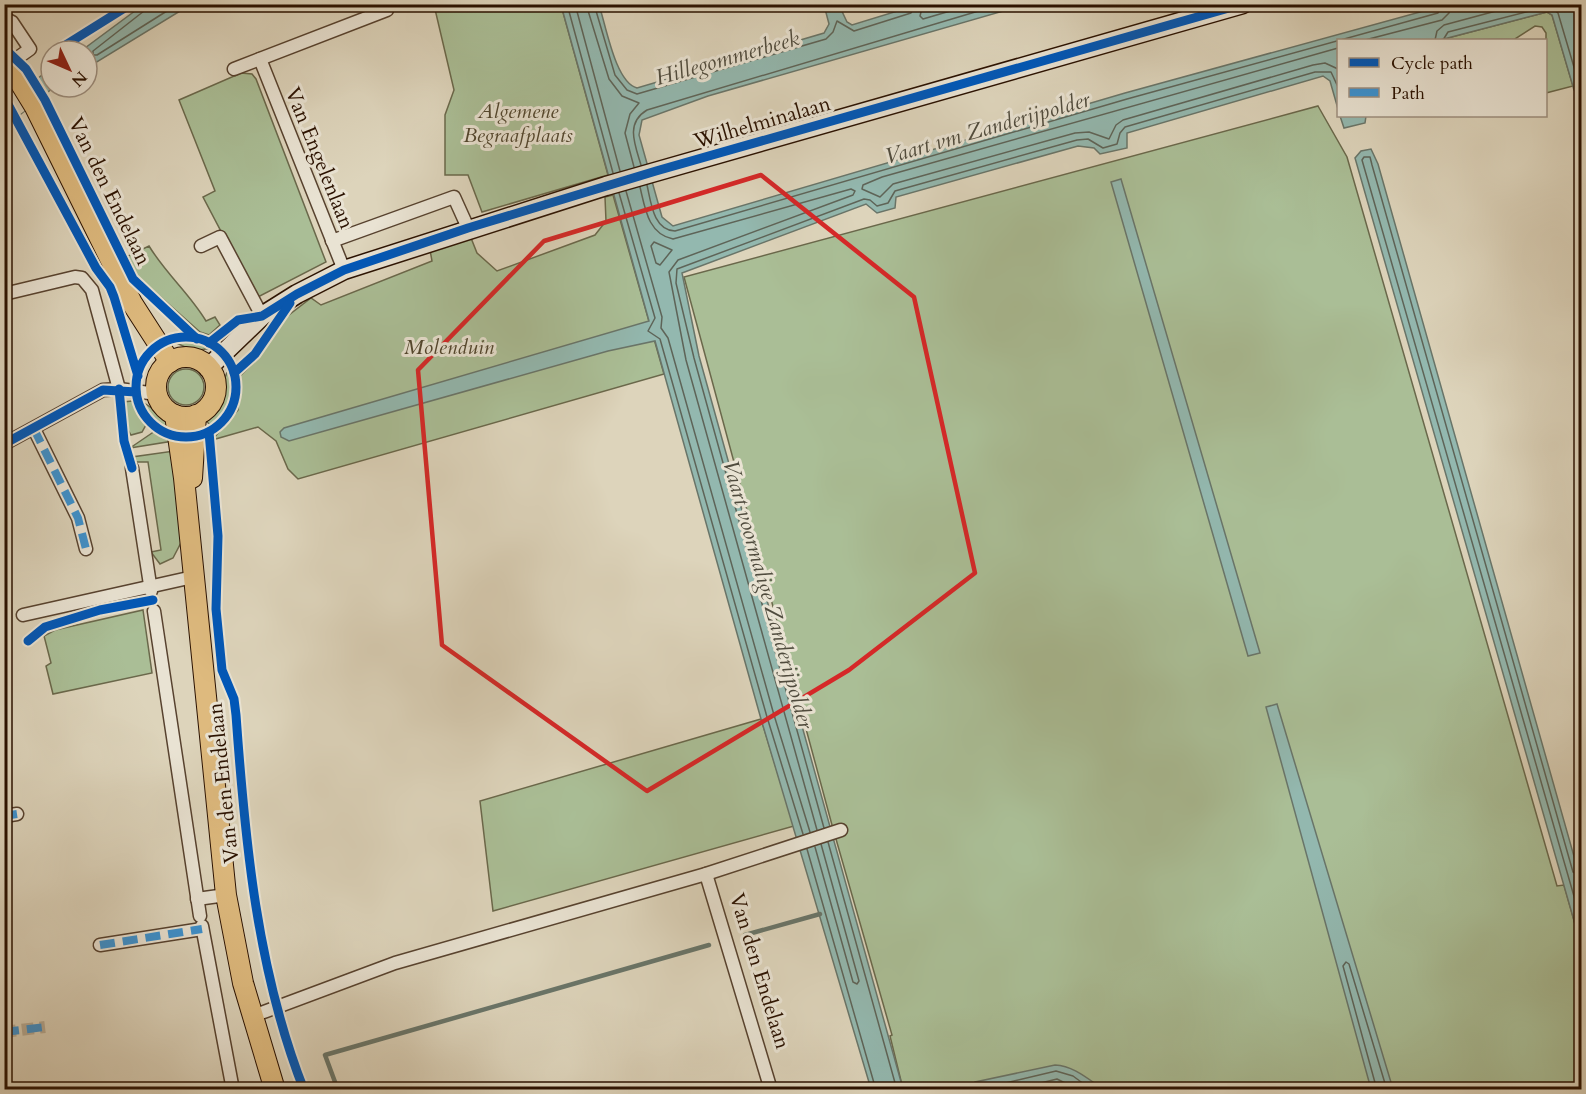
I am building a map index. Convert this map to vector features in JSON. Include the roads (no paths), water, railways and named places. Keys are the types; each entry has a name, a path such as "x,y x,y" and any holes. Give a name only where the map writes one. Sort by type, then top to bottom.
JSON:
{"main road":[{"name":"Wilhelminalaan","path":"208,368 262,316 297,294 344,270 468,228 656,171 1243,4"},
{"name":"Van den Endelaan","path":"10,74 34,107 132,303 170,362"},
{"path":"190,358 208,368 215,381 215,393 208,406 196,415 175,415 163,407 157,394 158,376 170,362 190,358"},
{"name":"Van den Endelaan","path":"175,415 226,895 246,994 275,1089"},
{"name":"Van den Endelaan","path":"196,415 192,478 237,902 261,1013 284,1089"}],"street":[{"path":"234,69 387,10"},
{"name":"Van den Endelaan","path":"4,18 12,22 30,49 10,74"},
{"name":"Van Engelenlaan","path":"260,59 344,270"},
{"path":"332,241 454,197 468,228"},
{"path":"201,246 220,237 262,316"},
{"path":"4,294 75,277 82,279 92,290 119,389"},
{"path":"4,444 103,390 119,389 157,394"},
{"path":"34,429 78,518 86,549"},
{"path":"132,468 151,588"},
{"path":"23,615 193,577"},
{"name":"Van den Endelaan","path":"154,611 197,899 233,1089"},
{"name":"Van den Endelaan","path":"261,1013 395,963 706,874 841,831"},
{"name":"Van den Endelaan","path":"706,874 770,1086"},
{"name":"Van den Endelaan","path":"197,899 226,895"},
{"path":"100,945 202,924"}],"water":[{"path":"1449,4 1573,5 1581,36 1581,92 1574,90 1552,15 1547,12 1444,39 1337,39 1337,106 1330,81 1323,76 1127,133 1127,148 1100,154 1094,148 1078,146 896,197 895,208 877,213 866,204 682,273 699,356 903,1089 871,1089 761,719 655,341 608,351 289,441 281,437 280,432 284,428 649,321 561,5 599,5 617,64 629,84 637,88 824,33 829,24 824,5 839,5 847,22 852,25 917,5 1024,5 708,96 642,120 639,135 662,217 673,226 1125,93"},
{"path":"143,5 190,5 99,61 99,39 97,39"},
{"path":"39,77 39,99 5,127 5,104"},
{"path":"1340,117 1366,117 1365,123 1344,128"},
{"path":"1371,149 1378,164 1581,881 1581,945 1355,158 1361,151"},
{"path":"1121,179 1260,653 1248,656 1111,182"},
{"path":"1277,704 1393,1089 1371,1089 1266,707"},
{"path":"1055,1065 1075,1070 1103,1089 967,1089 975,1082"}],"waterway":[{"path":"745,935 820,914"},
{"path":"338,1090 325,1055 709,945"}],"tunnel":[{"path":"4,1032 45,1027"}],"water label":[{"name":"Hillegommerbeek","path":"727,57"},
{"name":"Vaart vm Zanderijpolder","path":"987,127"},
{"name":"Vaart voormalige Zanderijpolder","path":"769,594"}],"park label":[{"name":"Algemene Begraafplaats","path":"518,123"},
{"name":"Molenduin","path":"449,347"}]}
